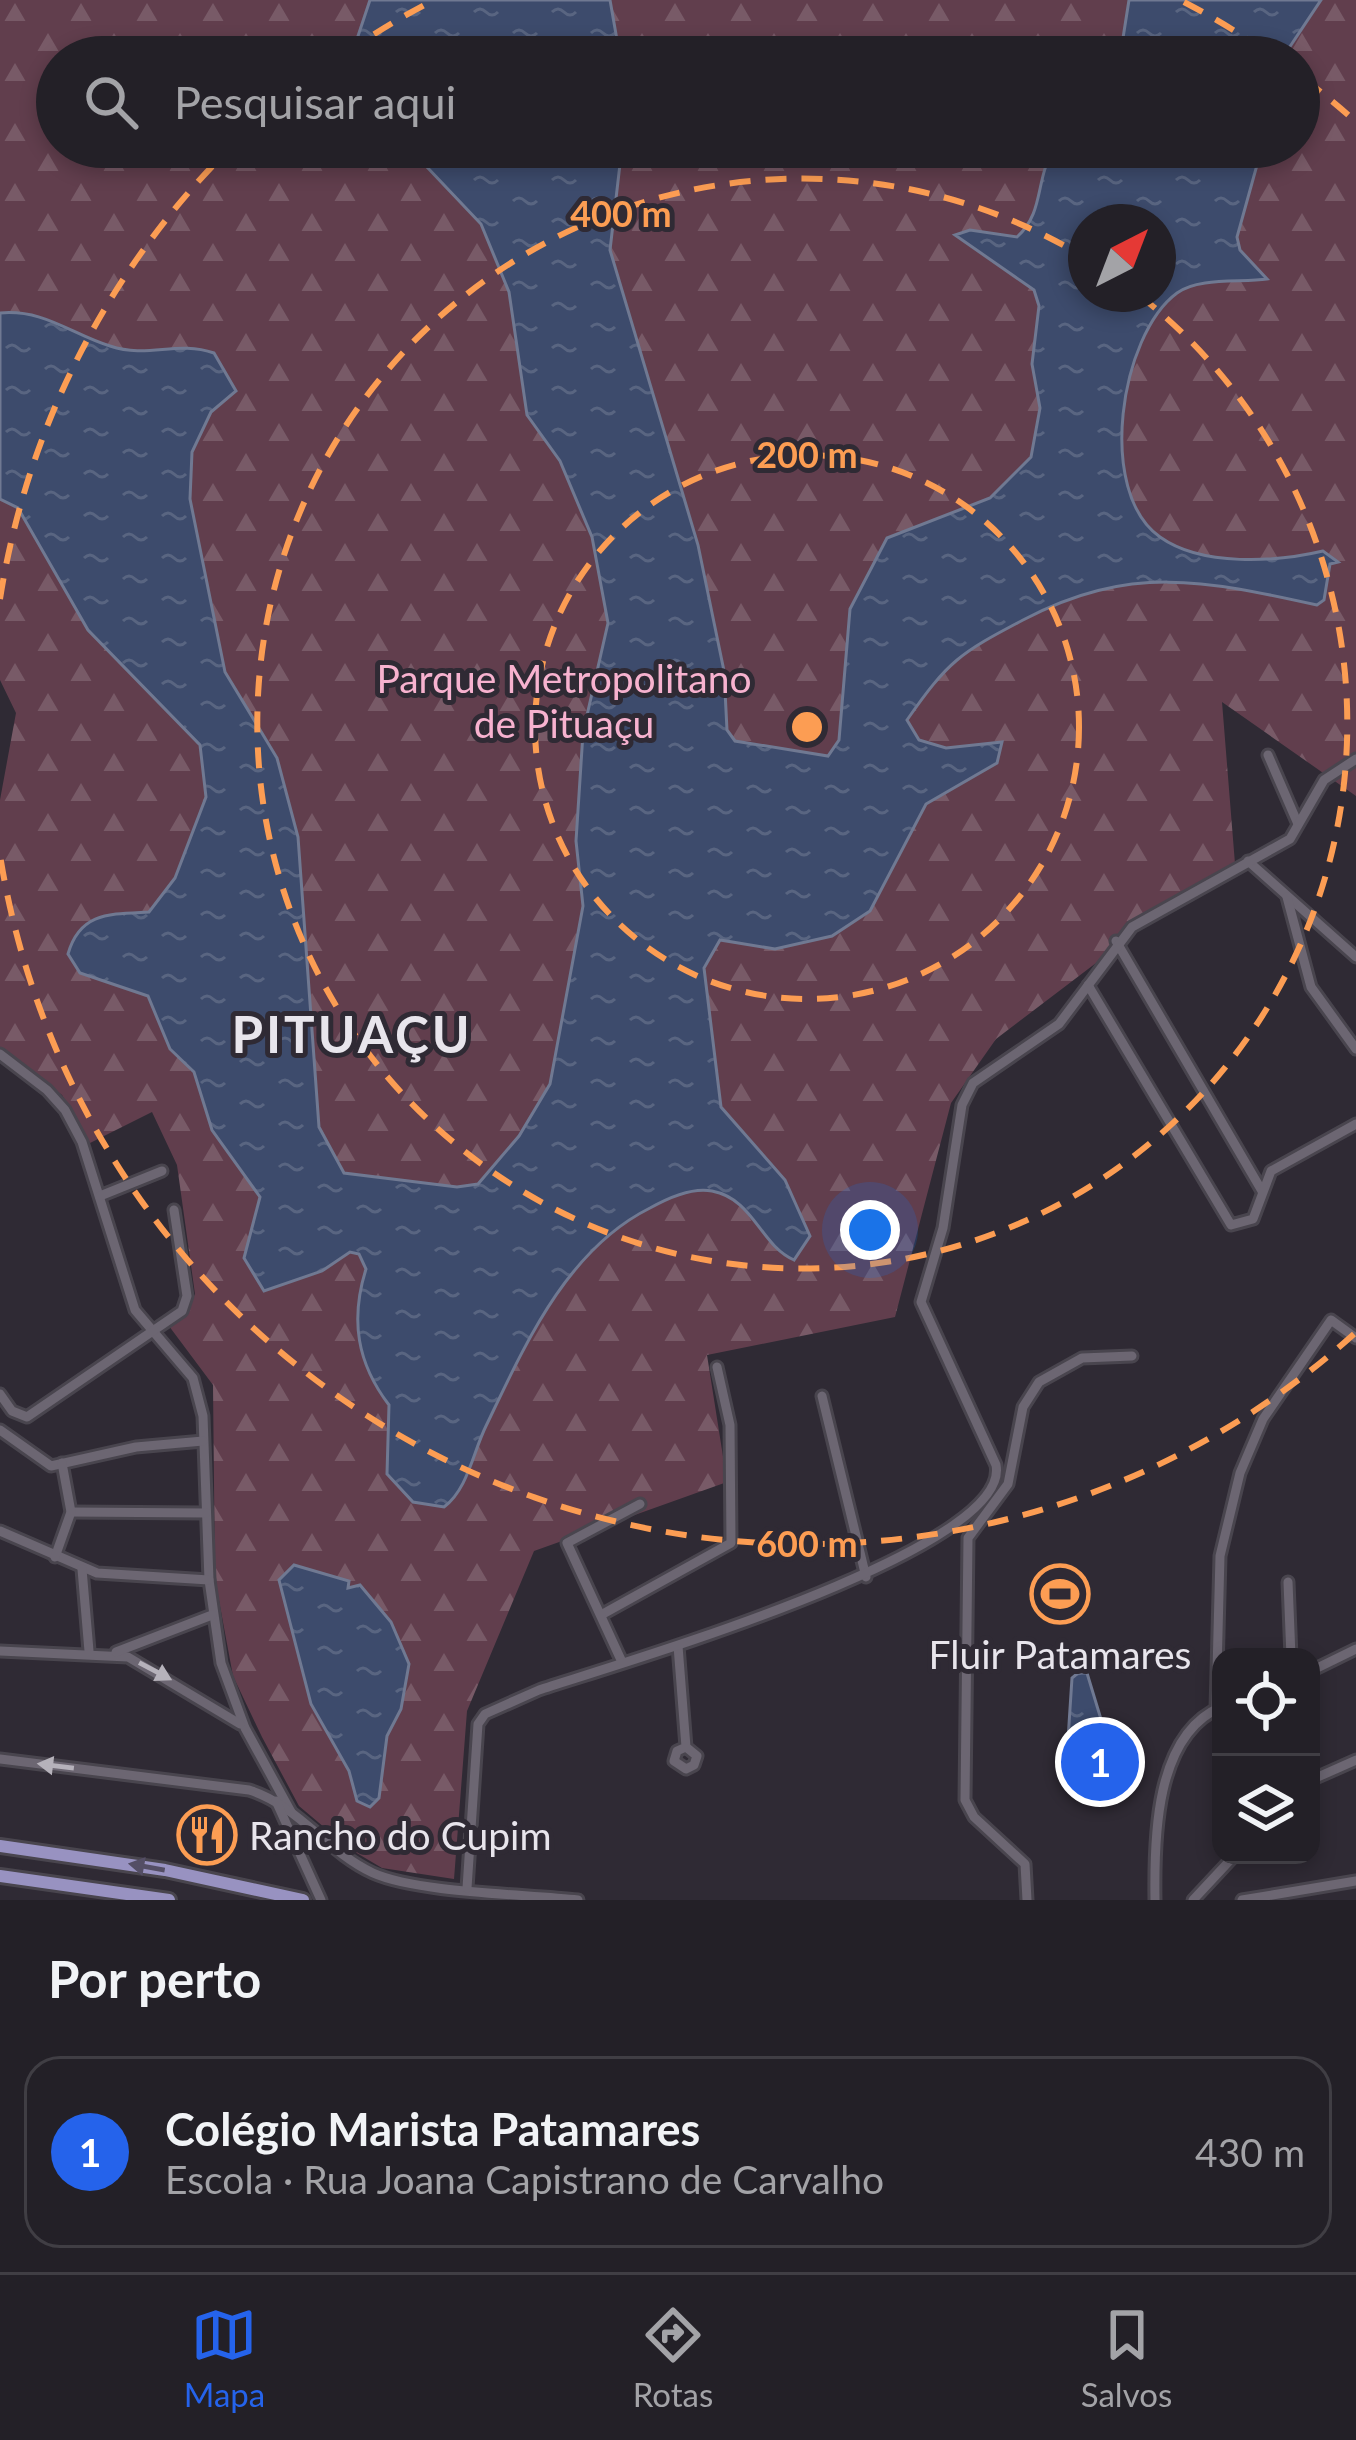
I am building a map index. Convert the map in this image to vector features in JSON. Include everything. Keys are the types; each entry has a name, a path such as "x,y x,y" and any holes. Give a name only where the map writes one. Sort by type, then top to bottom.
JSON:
{"main road":[{"path":"0,1846 165,1870 303,1900"},
{"path":"0,1876 169,1900"}],"street":[{"path":"1268,755 1298,824"},
{"path":"467,1888 479,1720 526,1695 866,1577 944,1529 995,1481 996,1465 924,1311 921,1294 943,1228 966,1094 982,1073 1058,1024 1116,941 1162,906 1290,839 1324,780 1356,759"},
{"path":"1248,861 1356,957"},
{"path":"1287,897 1311,987 1356,1049"},
{"path":"1116,941 1262,1191"},
{"path":"1088,985 1225,1222 1247,1225 1257,1212 1271,1171 1356,1124"},
{"path":"0,1070 5,1058 65,1111 100,1196 130,1299 152,1333 193,1378 203,1441 212,1615 227,1687 291,1812"},
{"path":"100,1196 162,1171"},
{"path":"0,1394 8,1407 26,1417 152,1333 187,1302 174,1210"},
{"path":"1219,1648 1220,1556 1243,1464 1263,1418 1331,1320 1356,1338"},
{"path":"1028,1900 1024,1864 974,1817 965,1800 965,1553 973,1526 1008,1484 1023,1407 1039,1382 1066,1362 1132,1356"},
{"path":"601,1615 731,1543 730,1425 717,1367"},
{"path":"822,1396 866,1577"},
{"path":"0,1417 8,1407"},
{"path":"0,1430 57,1464 203,1441"},
{"path":"55,1557 71,1512 57,1464"},
{"path":"622,1662 567,1543 640,1504"},
{"path":"71,1512 206,1513"},
{"path":"0,1531 82,1569 119,1577 209,1580"},
{"path":"82,1569 89,1652"},
{"path":"1288,1582 1291,1648"},
{"path":"114,1653 212,1615"},
{"path":"678,1646 686,1747"},
{"path":"1320,1667 1356,1649"},
{"path":"0,1652 114,1653 156,1670 245,1728"},
{"path":"1155,1900 1155,1841 1169,1779 1188,1727 1212,1712"},
{"path":"0,1759 229,1787 275,1801 371,1872 578,1900"},
{"path":"1320,1776 1356,1760"},
{"path":"275,1801 321,1900"},
{"path":"1193,1900 1227,1864"},
{"path":"1242,1900 1356,1881"},
{"path":"1272,1895 1285,1900"}],"green space":[{"name":"Parque Metropolitano de Pituaçu","path":"0,0 1356,0 1356,796 1222,702 1235,864 1125,928 1096,963 996,1039 951,1103 895,1317 707,1355 727,1482 534,1551 467,1711 454,1879 382,1868 350,1849 299,1806 233,1676 215,1579 213,1385 166,1322 188,1309 195,1294 177,1165 152,1112 90,1143 62,1095 0,1047 0,800 16,713 0,680"}],"water":[{"path":"370,0 610,0 616,36 358,36"},
{"path":"1129,0 1321,0 1297,36 1123,36"},
{"path":"428,168 620,168 610,250 698,545 724,671 727,730 735,741 828,756 839,740 850,609 887,538 990,498 1031,457 1040,408 1032,364 1039,306 1034,290 955,235 970,230 1017,237 1032,216 1046,168 1256,168 1237,237 1240,250 1267,279 1197,285 1176,294 1176,204 1068,204 1068,312 1159,312 1141,343 1130,377 1122,451 1128,486 1140,515 1160,537 1177,547 1218,558 1284,558 1323,551 1338,562 1330,564 1324,600 1317,605 1203,584 1133,584 1098,591 1023,620 969,651 945,671 907,720 919,740 946,748 1002,742 997,763 926,804 870,911 832,936 775,949 720,940 704,968 721,1107 785,1180 810,1236 794,1260 773,1244 738,1203 704,1190 671,1198 620,1226 594,1248 551,1302 501,1395 464,1480 444,1507 413,1502 387,1474 389,1405 363,1357 358,1306 366,1269 359,1254 350,1252 322,1271 264,1291 244,1258 260,1197 212,1130 194,1072 170,1049 148,996 80,973 68,954 80,930 98,918 149,912 175,878 206,797 200,745 88,630 18,508 0,499 0,313 44,319 124,349 187,348 214,353 236,391 211,412 192,452 190,499 225,672 277,758 298,837 319,1127 344,1173 457,1187 478,1184 519,1136 550,1084 583,906 576,841 583,733 608,623 592,537 560,461 527,415 509,292 481,224"},
{"path":"294,1565 349,1581 348,1588 360,1585 391,1622 409,1664 401,1709 387,1736 379,1798 370,1807 357,1801 349,1771 311,1704 279,1580"},
{"path":"1087,1673 1107,1739 1080,1765 1067,1755 1072,1678"}],"place":[{"name":"Fluir Patamares","path":"1060,1594"},
{"name":"Colégio Marista Patamares","path":"1100,1762"},
{"name":"Rancho do Cupim","path":"207,1835"}],"district":[{"name":"PITUAÇU","path":"352,1033"}]}
